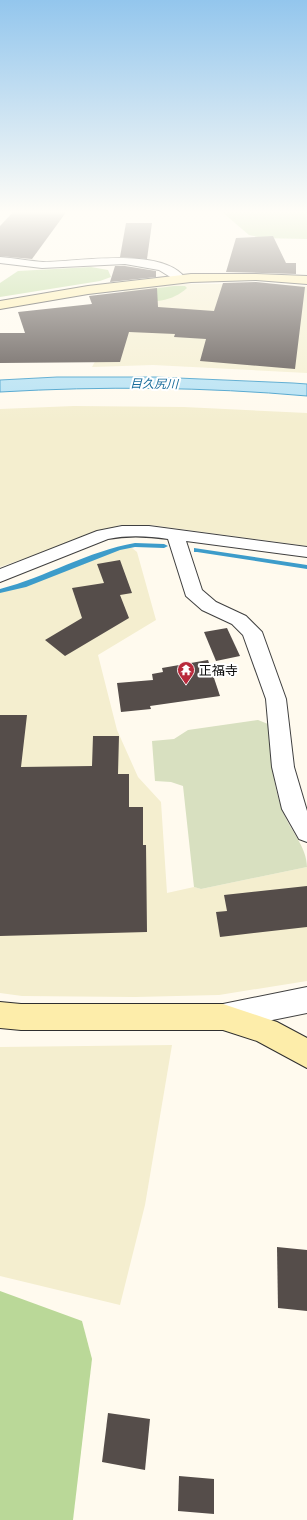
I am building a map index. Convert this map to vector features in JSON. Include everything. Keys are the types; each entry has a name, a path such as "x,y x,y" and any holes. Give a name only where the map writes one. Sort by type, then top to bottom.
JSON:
{"street":[{"path":"0,305 88,290 155,282"},
{"path":"0,576 103,535 122,531 149,530 176,535 307,552"},
{"path":"176,535 193,592 199,599 209,606 239,620 252,632 276,698 283,767 294,809 307,832"},
{"path":"0,1015 36,1017 223,1017 307,1000"},
{"path":"223,1017 254,1025 287,1040 307,1054"}],"shaded area":[{"path":"179,284 266,284 307,286 307,373 153,365 92,367 124,309 126,299 123,290"},
{"path":"74,406 184,407 307,413 307,546 151,525 120,525 0,567 0,409"},
{"path":"120,547 132,548 137,552 156,620 98,655 117,730 138,777 161,802 167,893 194,887 201,889 307,867 307,981 219,995 135,997 22,996 0,993 0,592 28,585"},
{"path":"172,1045 145,1205 120,1305 0,1276 0,1047"}],"green space":[{"path":"2,282 94,282 0,297 0,283"},
{"path":"185,286 187,288 169,299 149,302 135,302 130,292"},
{"path":"258,720 268,724 272,769 276,791 286,819 304,852 307,867 201,889 194,887 183,786 171,782 155,781 152,741 174,739 188,730"},
{"path":"0,1291 82,1321 92,1359 73,1520 0,1520"}],"water":[{"name":"目久尻川","path":"57,377 155,377 307,384 307,396 154,388 0,392 0,380"}],"building":[{"path":"256,282 305,287 295,369 200,361 206,339 174,337 175,334 129,332 120,362 0,363 0,333 25,333 18,312 92,304 89,296 157,288 158,307 214,311 223,283"},
{"path":"120,560 132,593 120,595 129,618 65,656 45,640 82,618 72,588 104,583 97,564"},
{"path":"227,628 240,656 216,661 204,632"},
{"name":"正福寺","path":"208,660 220,696 150,706 151,709 121,712 117,683 153,680 152,674 163,672 162,668"},
{"path":"0,715 27,715 21,767 92,766 93,736 119,736 118,774 129,774 129,807 143,807 143,845 146,845 147,932 0,936"},
{"path":"307,886 307,927 220,937 216,912 227,911 224,895"},
{"path":"277,1247 307,1250 307,1311 278,1308"},
{"path":"108,1413 150,1419 145,1470 102,1462"},
{"path":"179,1476 214,1479 214,1514 178,1511"}],"waterway":[{"path":"0,591 23,585 118,548 135,545 164,546"},
{"path":"197,550 307,567"}],"place":[{"name":"正福寺","path":"186,685"}]}
